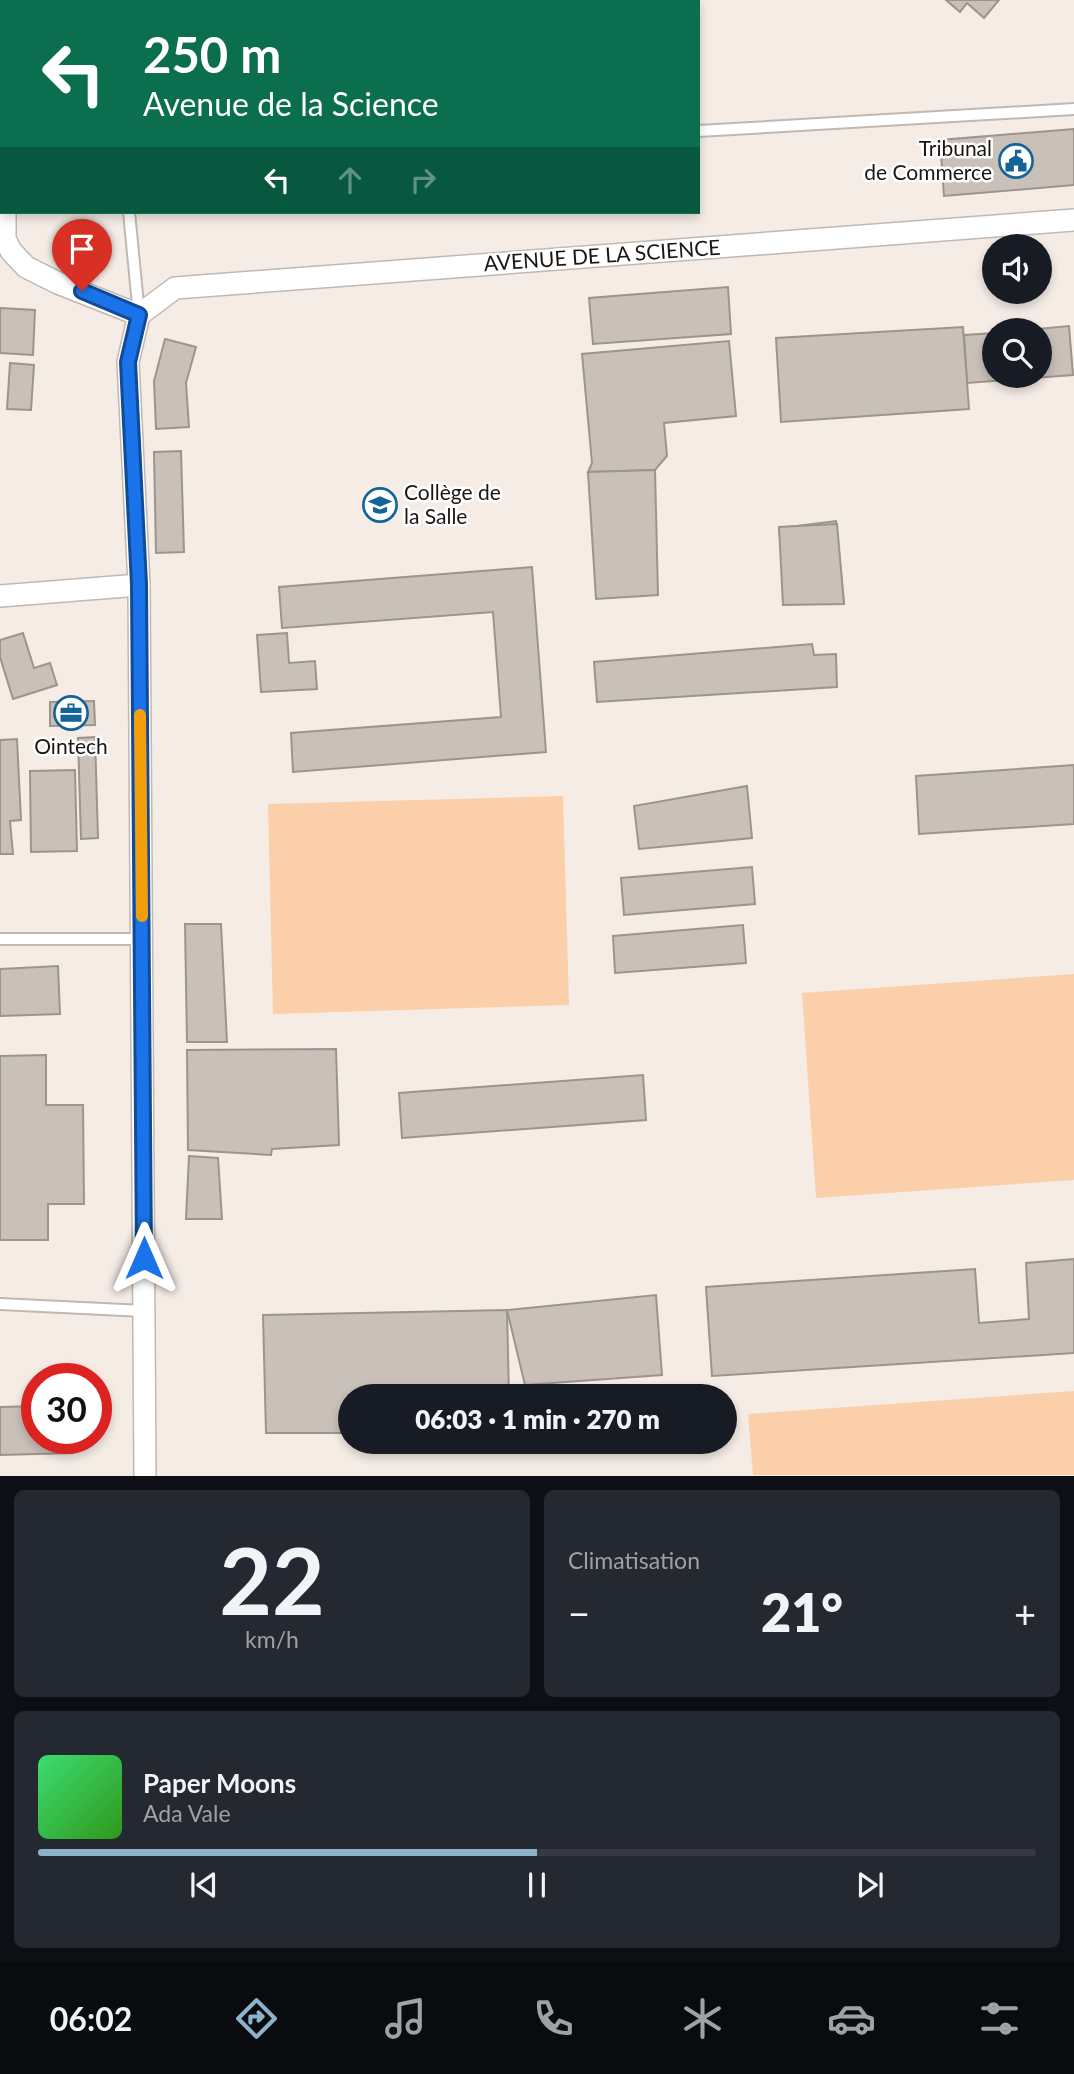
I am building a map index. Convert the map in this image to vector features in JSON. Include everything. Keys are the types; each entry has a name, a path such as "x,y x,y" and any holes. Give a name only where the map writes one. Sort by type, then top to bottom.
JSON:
{"street":[{"path":"5,214 5,239 11,251 26,267 58,283 139,315 128,362 139,584 145,1475"},
{"name":"AVENUE DE LA SCIENCE","path":"139,315 175,288 1074,220"},
{"path":"0,596 139,584"}],"lane":[{"path":"700,131 1074,109"},
{"path":"129,214 139,315"},
{"path":"0,939 142,939"},
{"path":"0,1304 144,1311"}],"shaded area":[{"path":"563,796 569,1005 273,1014 268,804"},
{"path":"1074,974 1074,1180 816,1198 802,993"},
{"path":"1074,1391 1074,1475 753,1475 748,1414"}],"building":[{"path":"946,0 999,0 984,18 967,3 960,12"},
{"path":"1074,129 1074,185 944,196 940,140"},
{"path":"728,287 731,334 593,344 589,298"},
{"path":"0,308 35,310 33,355 0,353"},
{"path":"1069,326 1073,375 1052,377 1052,328"},
{"path":"963,327 969,409 781,422 776,338"},
{"path":"982,334 982,382 967,383 964,335"},
{"path":"165,339 196,347 186,383 189,427 156,429 154,381"},
{"path":"729,341 736,416 664,423 667,456 655,470 588,472 592,463 582,354"},
{"path":"10,363 34,365 31,410 7,409"},
{"path":"181,451 184,552 156,553 154,452"},
{"path":"655,470 658,595 596,599 588,472"},
{"path":"836,521 844,603 786,604 779,528"},
{"path":"837,524 844,604 783,605 779,527"},
{"path":"532,567 546,752 293,772 291,733 501,717 493,612 282,628 279,587"},
{"path":"23,633 34,668 50,663 57,685 13,699 0,657 0,640"},
{"path":"287,633 289,663 315,661 317,689 261,692 257,635"},
{"path":"812,644 814,655 836,654 837,687 597,702 594,662"},
{"path":"94,701 95,725 50,726 50,702"},
{"path":"95,737 98,838 81,839 78,738"},
{"path":"17,739 21,820 10,821 13,854 0,854 0,740"},
{"path":"1074,765 1074,824 919,834 916,776"},
{"path":"75,770 77,851 31,852 30,771"},
{"path":"747,786 752,838 639,849 634,806"},
{"path":"752,867 755,904 624,915 621,878"},
{"path":"185,924 221,924 227,1042 187,1042"},
{"path":"743,925 746,963 615,973 613,936"},
{"path":"58,966 60,1014 0,1016 0,969"},
{"path":"336,1049 339,1145 272,1149 271,1155 188,1150 187,1050"},
{"path":"46,1055 46,1105 83,1105 84,1204 48,1204 48,1240 0,1240 0,1056"},
{"path":"643,1075 646,1120 402,1138 399,1093"},
{"path":"189,1156 218,1158 222,1219 186,1219"},
{"path":"1074,1259 1074,1353 712,1376 706,1287 975,1269 979,1323 1029,1319 1026,1263"},
{"path":"656,1295 662,1375 525,1384 507,1310"},
{"path":"507,1310 509,1384 338,1384 338,1433 266,1433 263,1315"},
{"path":"21,1406 21,1454 36,1454 0,1455 0,1407"}],"slow traffic":[{"path":"140,715 142,916"}],"place":[{"name":"Tribunal de Commerce","path":"1016,161"},
{"name":"Collège de la Salle","path":"380,505"},
{"name":"Ointech","path":"71,713"}],"route":[{"path":"82,291 139,315 128,362 139,584 144,1258"}]}
